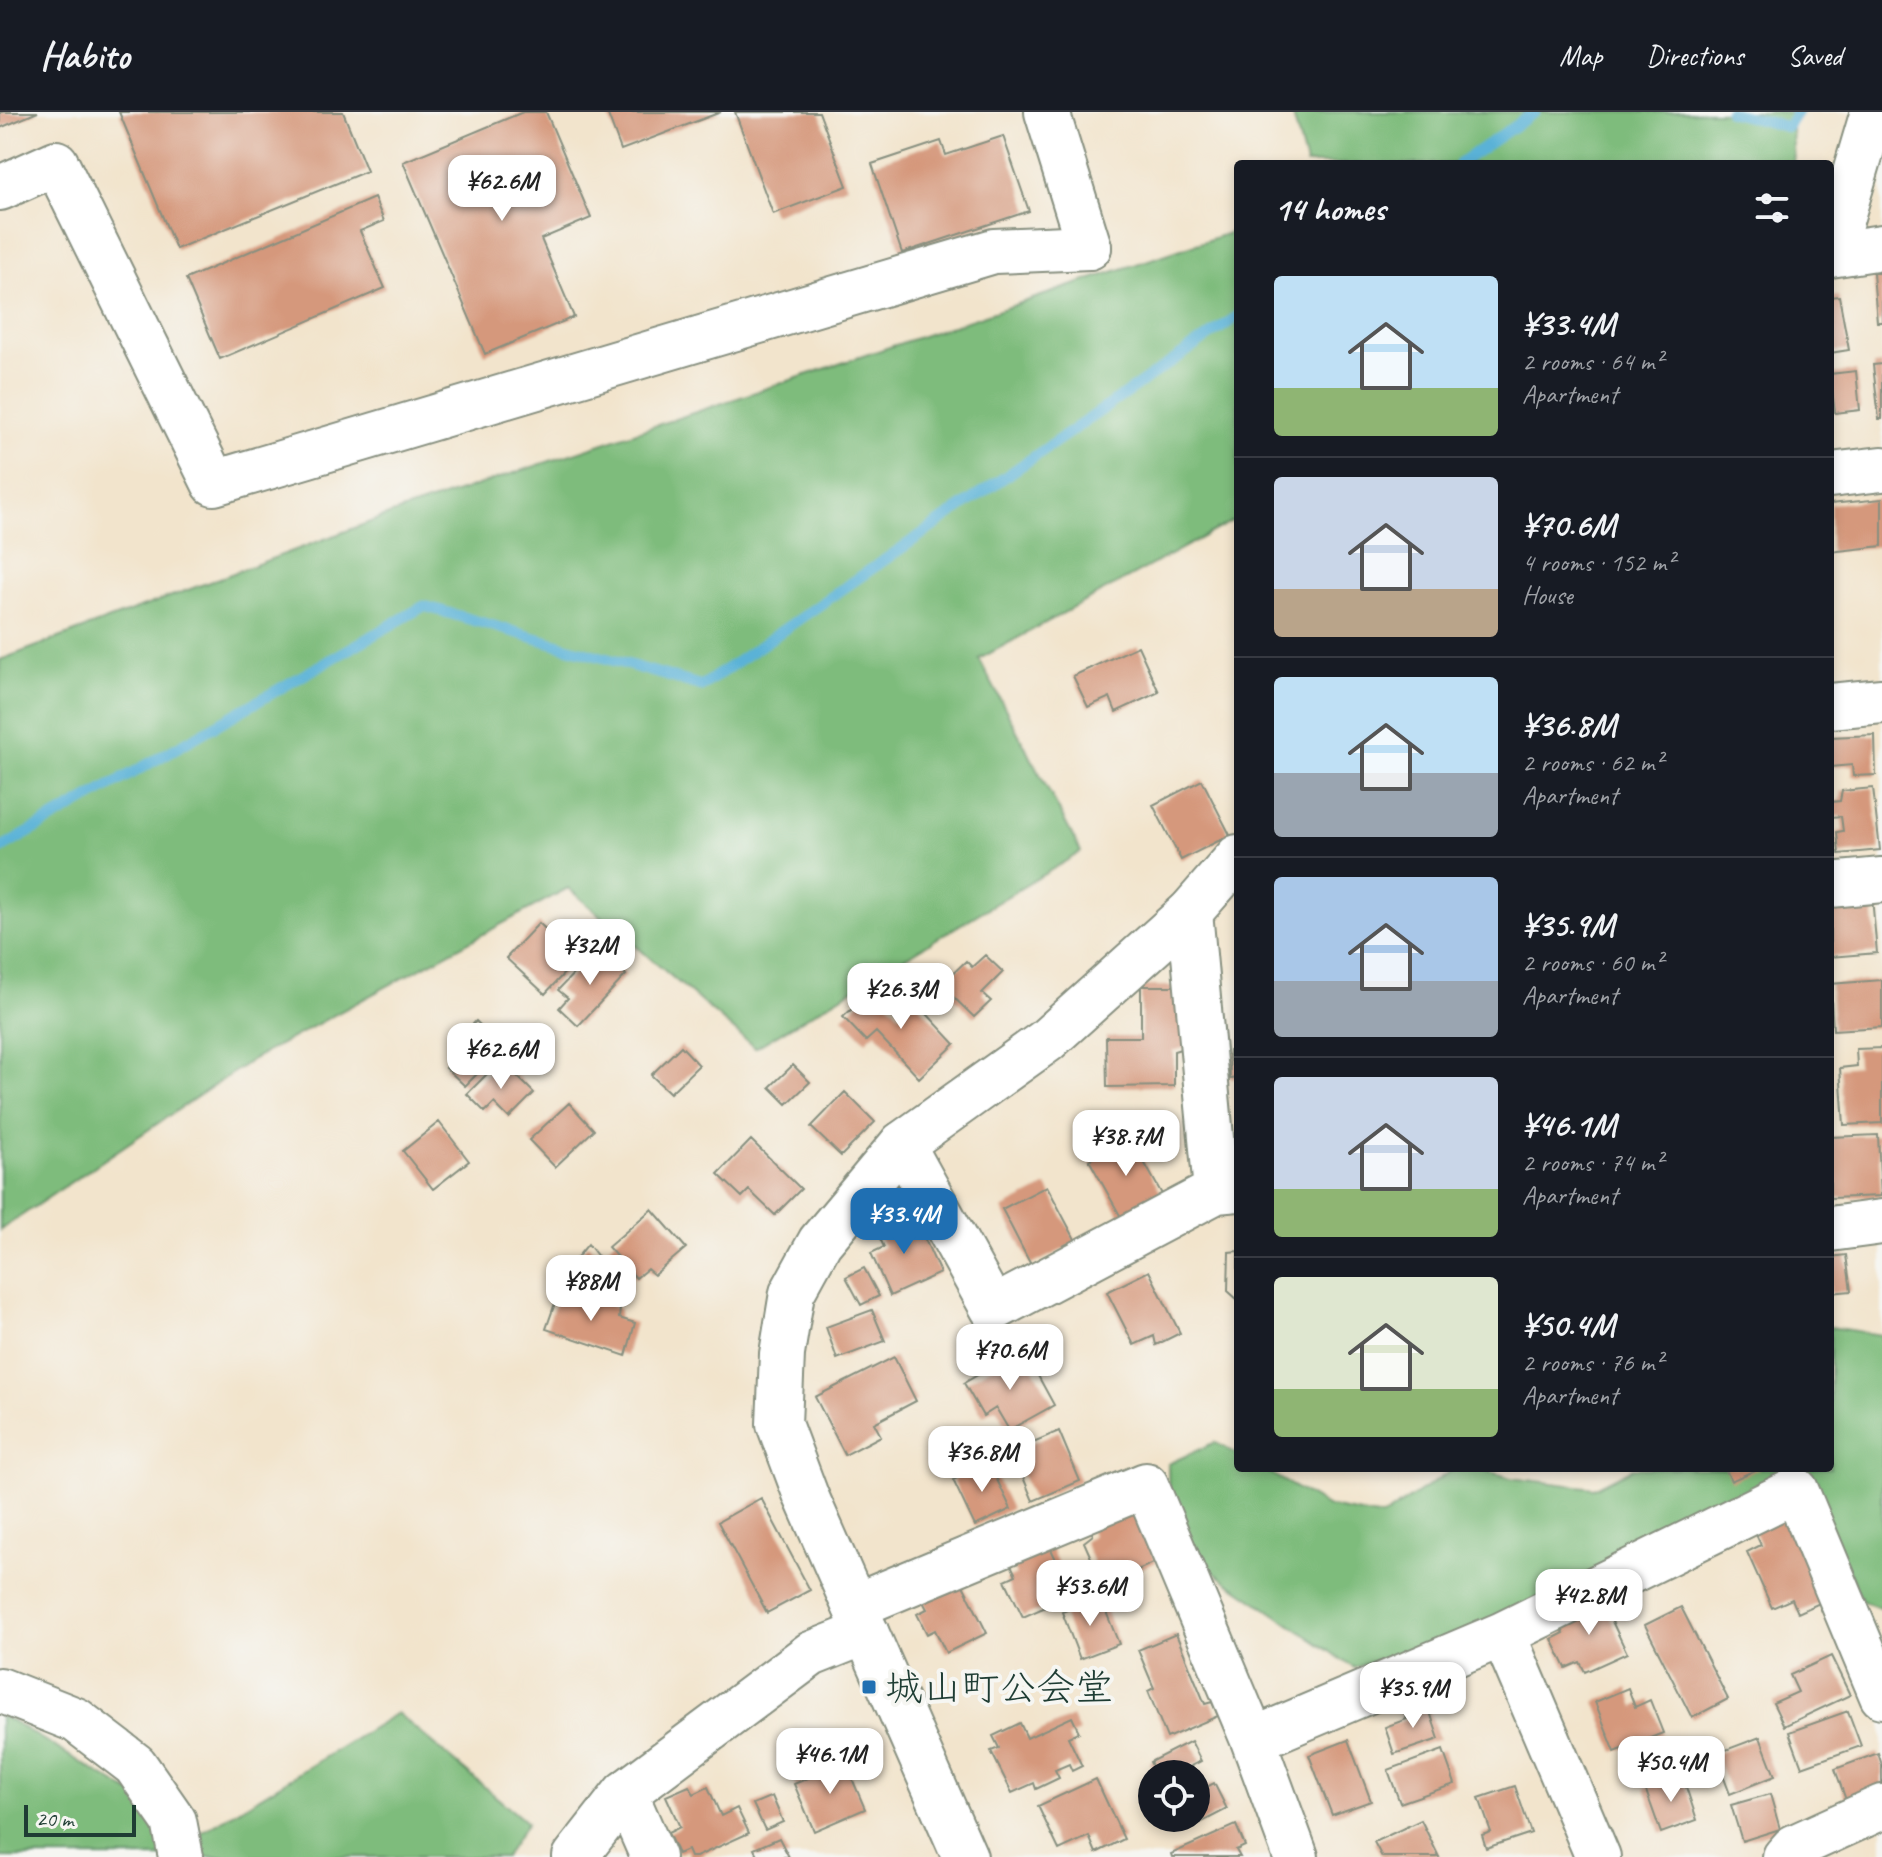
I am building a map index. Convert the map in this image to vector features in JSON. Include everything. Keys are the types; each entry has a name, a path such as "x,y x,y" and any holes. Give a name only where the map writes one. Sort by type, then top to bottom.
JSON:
{"street":[{"path":"0,188 56,163 214,483 994,251 1089,247 1047,112"},
{"path":"1834,244 1873,112"},
{"path":"1834,254 1882,247"},
{"path":"1834,475 1882,469"},
{"path":"1834,706 1882,701"},
{"path":"965,1857 806,1496 779,1424 782,1354 792,1293 820,1242 902,1144 1046,1041 1190,912 1234,862"},
{"path":"1834,885 1882,880"},
{"path":"902,1144 993,1309 1227,1190 1190,912"},
{"path":"1834,1228 1882,1222"},
{"path":"575,1857 625,1793 861,1619 1146,1485 1253,1740 1296,1857"},
{"path":"1253,1740 1503,1634 1796,1490 1882,1696"},
{"path":"1503,1634 1598,1857"},
{"path":"0,1690 76,1720 135,1765 174,1821 181,1857"},
{"path":"625,1793 653,1857"},
{"path":"1785,1857 1794,1847 1882,1807"}],"green space":[{"path":"1292,112 1791,112 1794,160 1305,160"},
{"path":"1234,231 1234,520 979,659 1081,852 755,1048 568,888 253,1059 0,1230 0,660 389,515"},
{"path":"1834,1328 1882,1335 1882,1609 1862,1601 1805,1476 1564,1603 1354,1668 1169,1542 1168,1464 1215,1442 1234,1453 1234,1472 1268,1472 1329,1507 1382,1517 1449,1472 1491,1472 1511,1478 1594,1488 1625,1472 1834,1472"},
{"path":"397,1713 527,1823 505,1857 0,1857 0,1716 199,1834"}],"building":[{"path":"0,112 38,112 0,128"},
{"path":"119,112 343,112 367,171 176,249"},
{"path":"523,112 546,112 591,218 541,239 574,317 485,354 403,162"},
{"path":"607,112 721,112 621,150"},
{"path":"735,112 819,112 847,186 773,214"},
{"path":"1003,136 1029,211 902,253 872,164 941,141 946,155"},
{"path":"374,198 384,221 360,231 385,288 220,359 186,279"},
{"path":"1873,273 1882,273 1882,322 1877,322"},
{"path":"1839,296 1849,350 1834,352 1834,297"},
{"path":"1882,364 1882,419 1879,419 1873,365"},
{"path":"1856,371 1860,410 1835,413 1834,374"},
{"path":"1882,499 1882,546 1834,552 1834,504"},
{"path":"1138,646 1159,692 1116,712 1110,697 1088,707 1073,676"},
{"path":"1875,735 1876,775 1853,776 1852,765 1834,767 1834,737"},
{"path":"1202,780 1230,835 1181,860 1153,805"},
{"path":"1873,788 1880,850 1839,854 1837,832 1843,831 1841,816 1834,817 1834,802 1840,801 1842,791"},
{"path":"1872,897 1877,953 1834,957 1834,901"},
{"path":"539,923 558,941 571,926 591,944 545,994 506,958"},
{"path":"597,949 626,975 578,1026 559,1008 568,998 558,990"},
{"path":"985,955 1003,972 982,993 991,1001 974,1017 941,985 966,961 972,967"},
{"path":"1882,980 1882,1027 1834,1030 1834,984"},
{"path":"1141,986 1186,986 1187,1047 1174,1051 1174,1086 1107,1087 1106,1037 1141,1037"},
{"path":"875,988 900,1015 915,1001 955,1044 919,1078 876,1032 866,1041 843,1017"},
{"path":"476,1021 503,1048 465,1086 446,1068 462,1052 454,1044"},
{"path":"681,1046 699,1065 670,1093 651,1075"},
{"path":"1882,1048 1882,1123 1844,1125 1840,1068 1857,1066 1856,1049"},
{"path":"1234,1050 1234,1078 1230,1079 1229,1051"},
{"path":"501,1060 534,1093 509,1118 494,1103 485,1112 467,1094"},
{"path":"793,1065 810,1082 787,1104 770,1087"},
{"path":"845,1092 875,1122 841,1156 811,1127"},
{"path":"569,1103 594,1130 555,1167 529,1140"},
{"path":"439,1122 469,1161 433,1189 403,1151"},
{"path":"1878,1135 1881,1196 1834,1198 1834,1137"},
{"path":"1130,1137 1163,1196 1122,1219 1089,1160"},
{"path":"751,1140 801,1189 775,1215 749,1190 742,1197 718,1174"},
{"path":"1047,1186 1077,1243 1031,1265 1002,1209"},
{"path":"652,1209 686,1248 654,1275 647,1269 636,1278 608,1247"},
{"path":"914,1215 940,1273 890,1296 871,1253 884,1247 877,1232"},
{"path":"588,1244 622,1287 616,1293 575,1281 565,1272"},
{"path":"1234,1251 1234,1296 1228,1291 1229,1252"},
{"path":"1846,1255 1851,1291 1834,1293 1834,1256"},
{"path":"864,1268 879,1296 861,1305 846,1277"},
{"path":"1149,1271 1180,1333 1156,1345 1154,1336 1134,1345 1107,1292"},
{"path":"560,1289 620,1309 619,1318 635,1323 626,1356 546,1329"},
{"path":"872,1310 885,1341 837,1359 826,1327"},
{"path":"1012,1355 1019,1368 1030,1361 1054,1405 1009,1430 996,1408 983,1416 964,1383"},
{"path":"894,1357 916,1401 874,1423 881,1436 845,1455 815,1397"},
{"path":"1059,1431 1080,1481 1033,1501 1012,1451"},
{"path":"989,1463 1011,1509 975,1526 953,1480"},
{"path":"1727,1472 1751,1472 1731,1481"},
{"path":"761,1498 810,1590 767,1613 718,1522"},
{"path":"1131,1505 1156,1562 1103,1585 1084,1542 1093,1535 1088,1523"},
{"path":"1784,1515 1822,1602 1798,1613 1792,1599 1772,1608 1747,1552 1761,1545 1753,1528"},
{"path":"1050,1547 1073,1595 1023,1617 1005,1580 1016,1575 1011,1565"},
{"path":"958,1575 987,1633 946,1653 935,1630 927,1634 917,1614 927,1609 919,1594"},
{"path":"1100,1597 1119,1644 1080,1659 1062,1612"},
{"path":"1601,1598 1627,1653 1585,1672 1580,1662 1566,1668 1552,1639 1564,1633 1557,1619"},
{"path":"1681,1607 1728,1699 1692,1718 1645,1625"},
{"path":"1176,1634 1205,1704 1212,1702 1218,1716 1167,1738 1148,1691 1154,1688 1138,1650"},
{"path":"1831,1656 1850,1695 1784,1726 1773,1703 1798,1692 1790,1675"},
{"path":"1628,1688 1635,1707 1650,1700 1663,1733 1615,1752 1595,1702"},
{"path":"1427,1703 1439,1739 1394,1754 1385,1727 1407,1719 1403,1710"},
{"path":"1848,1711 1861,1746 1802,1767 1789,1732"},
{"path":"1072,1717 1079,1732 1068,1737 1082,1766 1072,1771 1069,1764 1055,1770 1059,1778 1036,1789 1034,1783 1012,1793 991,1751 999,1748 993,1736 1020,1723 1027,1738"},
{"path":"1760,1737 1775,1776 1730,1794 1715,1754"},
{"path":"1348,1740 1371,1801 1332,1815 1309,1755"},
{"path":"1191,1741 1200,1760 1154,1760"},
{"path":"1443,1750 1455,1784 1400,1803 1388,1770"},
{"path":"1878,1753 1882,1765 1882,1787 1846,1800 1835,1769"},
{"path":"845,1762 865,1809 814,1831 794,1784"},
{"path":"1682,1775 1697,1820 1661,1833 1645,1788"},
{"path":"1096,1779 1124,1839 1096,1853 1089,1836 1059,1850 1038,1806"},
{"path":"1214,1783 1227,1809 1210,1818 1210,1785"},
{"path":"689,1786 694,1794 708,1787 721,1816 737,1808 749,1833 696,1857 690,1857 687,1850 678,1854 668,1833 680,1827 666,1796"},
{"path":"1515,1786 1531,1833 1486,1848 1482,1835 1491,1832 1479,1798"},
{"path":"1770,1794 1780,1829 1742,1841 1731,1805"},
{"path":"772,1796 783,1822 765,1830 753,1804"},
{"path":"1421,1820 1439,1857 1382,1857 1374,1842"},
{"path":"1236,1825 1245,1846 1236,1850 1240,1857 1172,1857 1171,1854"},
{"path":"779,1838 789,1857 758,1857 754,1849"}],"waterway":[{"path":"1465,160 1535,112"},
{"path":"1730,112 1787,127 1797,112"},
{"path":"0,849 424,606 702,686 1234,319"}],"place":[{"name":"城山町公会堂","path":"869,1687"}]}
